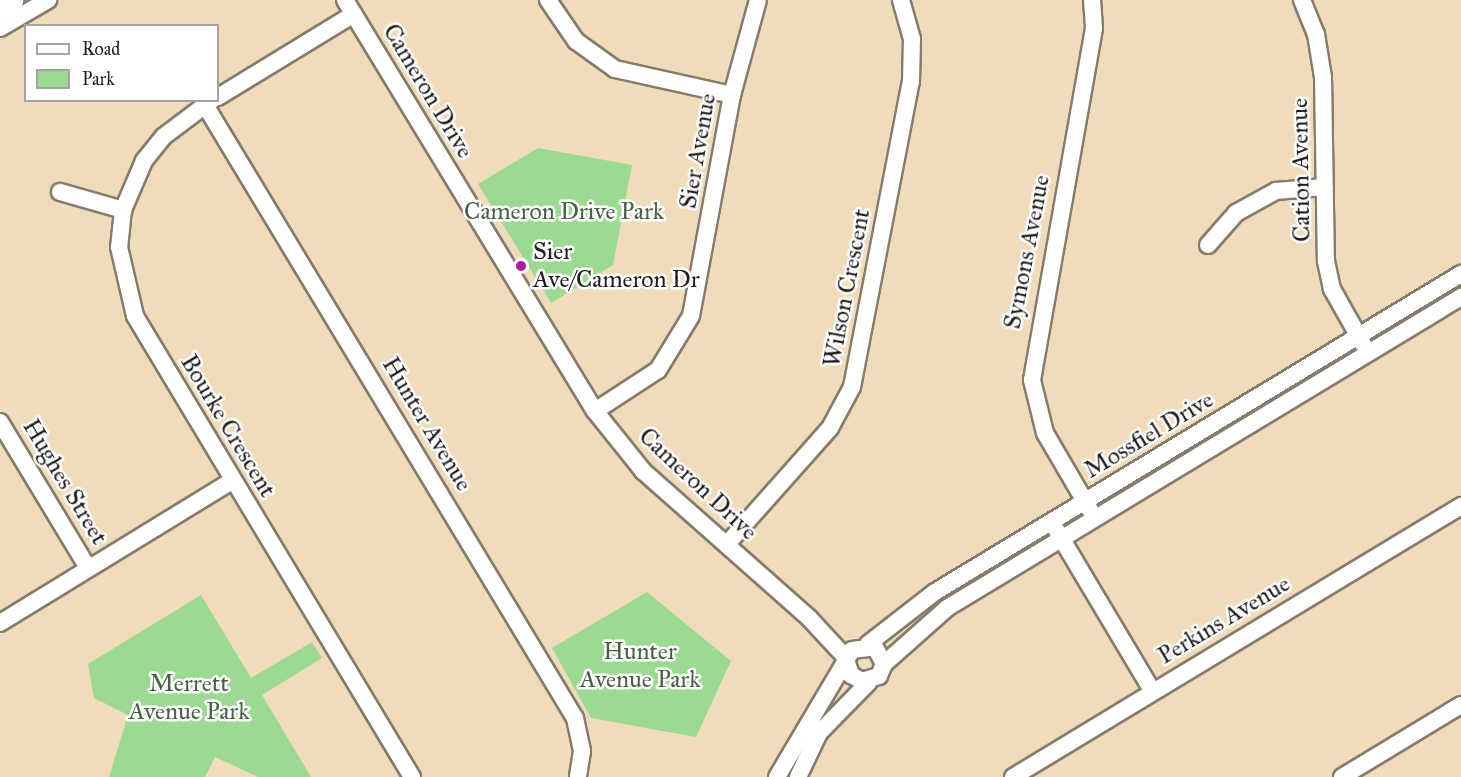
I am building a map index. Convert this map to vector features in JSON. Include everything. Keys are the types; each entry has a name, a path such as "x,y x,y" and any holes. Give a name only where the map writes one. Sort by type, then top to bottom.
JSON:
{"highway":[{"path":"0,6 10,0"}],"street":[{"path":"0,28 48,0"},
{"path":"548,0 576,41 615,69 732,95"},
{"name":"Sier Avenue","path":"595,411 658,370 682,337 696,293 732,95 758,0"},
{"name":"Wilson Crescent","path":"727,544 830,428 852,387 911,82 912,39 901,0"},
{"name":"Symons Avenue","path":"1092,0 1094,28 1032,380 1045,433 1095,519"},
{"name":"Cation Avenue","path":"1302,0 1316,34 1323,77 1325,187 1332,289 1369,353"},
{"name":"Cameron Drive","path":"350,7 595,411 643,471 810,619 847,661"},
{"name":"Bourke Crescent","path":"219,96 350,7"},
{"name":"Bourke Crescent","path":"211,102 164,136 144,161 123,210 119,247 135,316 232,481 412,777"},
{"name":"Hunter Avenue","path":"213,102 575,718 582,752 578,777"},
{"path":"1208,245 1236,213 1269,194 1325,187"},
{"path":"60,192 123,210"},
{"name":"Mossfiel Drive","path":"865,644 935,592 1461,274"},
{"name":"Mossfiel Drive","path":"884,664 947,608 1461,297"},
{"name":"Hughes Street","path":"1,424 88,568"},
{"path":"0,623 232,481"},
{"name":"Perkins Avenue","path":"1013,777 1461,506"},
{"path":"1052,522 1153,692"},
{"name":"Cameron Drive","path":"810,619 850,644 865,644"},
{"path":"777,777 847,661 865,644 880,651 884,664 819,733 798,777"},
{"path":"847,661 856,679 868,682"},
{"path":"1342,777 1461,705"}],"green space":[{"name":"Cameron Drive Park","path":"538,148 632,165 613,265 551,303 478,184"},
{"name":"Hunter Avenue Park","path":"647,592 731,661 696,737 591,718 552,648"},
{"name":"Merrett Avenue Park","path":"201,595 251,678 312,642 322,658 262,695 311,777 258,777 215,757 205,777 109,777 128,715 94,698 88,664"}],"place":[{"name":"Sier Ave/Cameron Dr","path":"521,266"}]}
